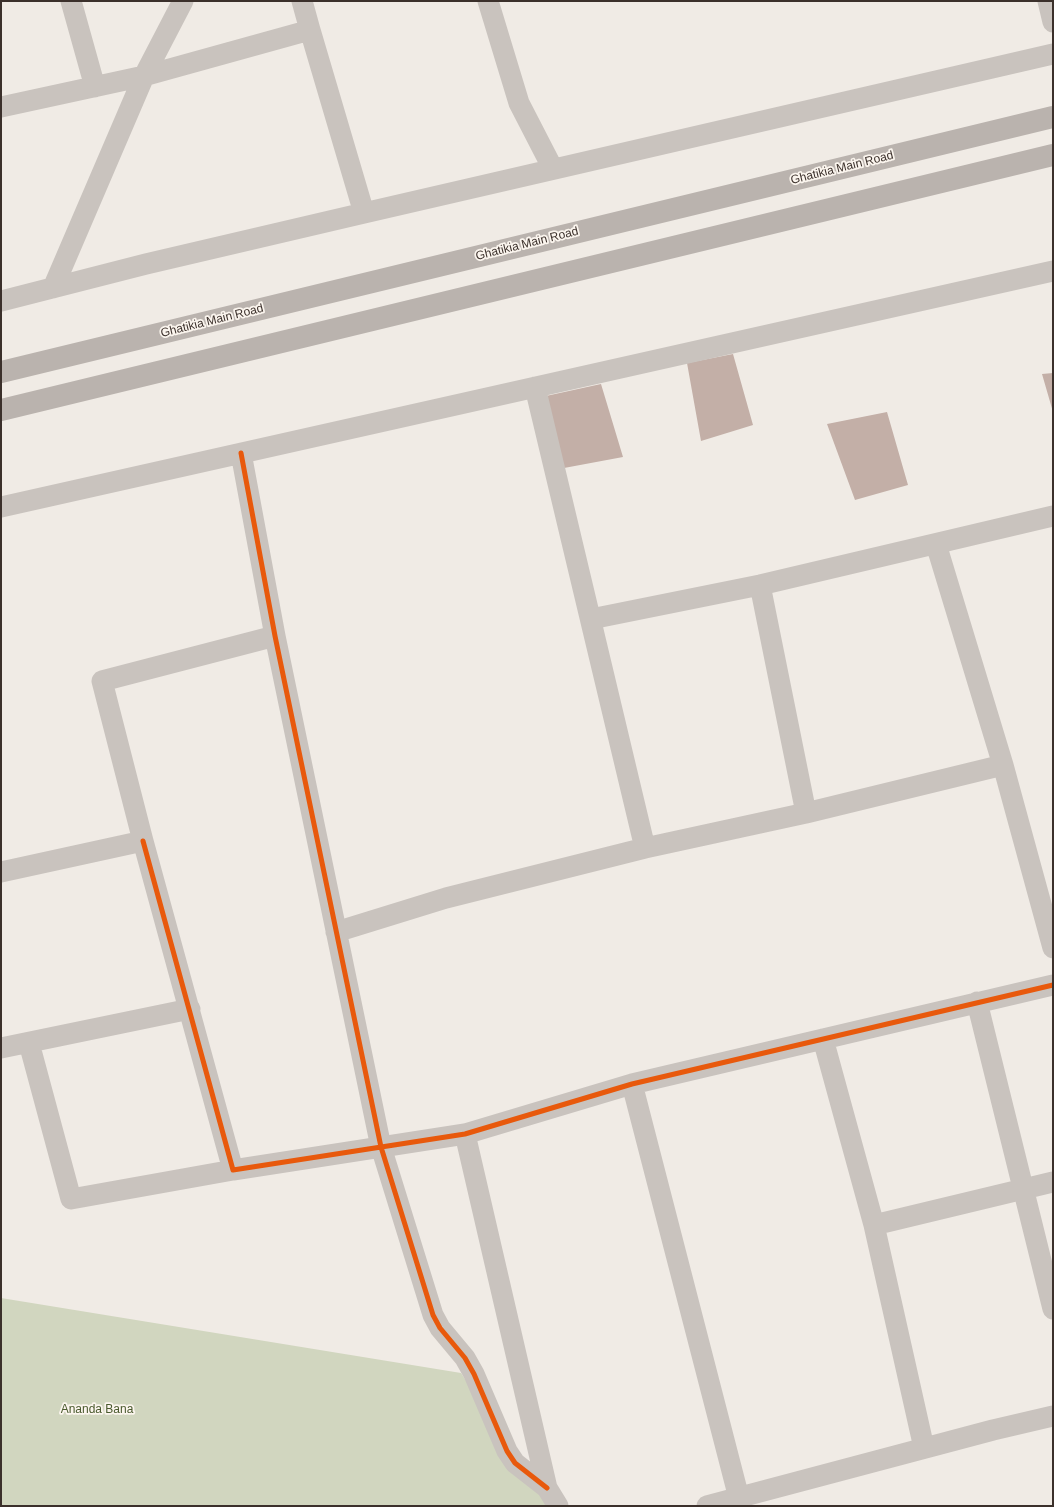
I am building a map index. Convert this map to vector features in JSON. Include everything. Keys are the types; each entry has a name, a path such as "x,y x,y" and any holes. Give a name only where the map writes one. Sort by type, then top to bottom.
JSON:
{"street":[{"path":"71,1 95,86"},
{"path":"53,288 144,76 183,1"},
{"path":"302,1 364,213"},
{"path":"490,1 519,103 553,169"},
{"path":"1048,1 1053,22"},
{"path":"1,107 144,76 310,30"},
{"path":"1,301 364,213 1053,54"},
{"name":"Ghatikia Main Road","path":"1,372 1053,117"},
{"path":"1,410 1053,155"},
{"path":"1,507 1053,271"},
{"path":"536,387 646,848"},
{"path":"241,453 275,636 381,1147 433,1315 440,1328 465,1358 474,1374 507,1451 515,1463 547,1488"},
{"path":"591,619 760,585 1053,516"},
{"path":"936,544 1003,765 1053,948"},
{"path":"760,585 806,813"},
{"path":"233,1170 143,842 102,681 275,636"},
{"path":"336,932 446,898 646,848 806,813 1003,765"},
{"path":"1,872 143,842"},
{"path":"29,1043 71,1199 233,1170 465,1134 632,1084 1053,985"},
{"path":"977,1002 1053,1309"},
{"path":"1,1048 190,1009"},
{"path":"824,1039 874,1225 924,1448"},
{"path":"632,1084 739,1498"},
{"path":"465,1134 547,1488 558,1506"},
{"path":"874,1225 1053,1182"},
{"path":"707,1506 993,1430 1053,1416"}],"green space":[{"name":"Ananda Bana","path":"1,1298 461,1373 549,1506 1,1506"}],"building":[{"path":"733,354 753,425 701,441 687,363"},
{"path":"1053,373 1053,412 1042,374"},
{"path":"601,384 623,457 564,468 546,396"},
{"path":"887,412 908,485 855,500 827,424"}],"cycle path":[{"path":"241,453 275,636 381,1147 433,1315 440,1328 465,1358 474,1374 507,1451 515,1463 547,1488"},
{"path":"143,841 233,1170 465,1134 632,1084 1053,985"}]}
